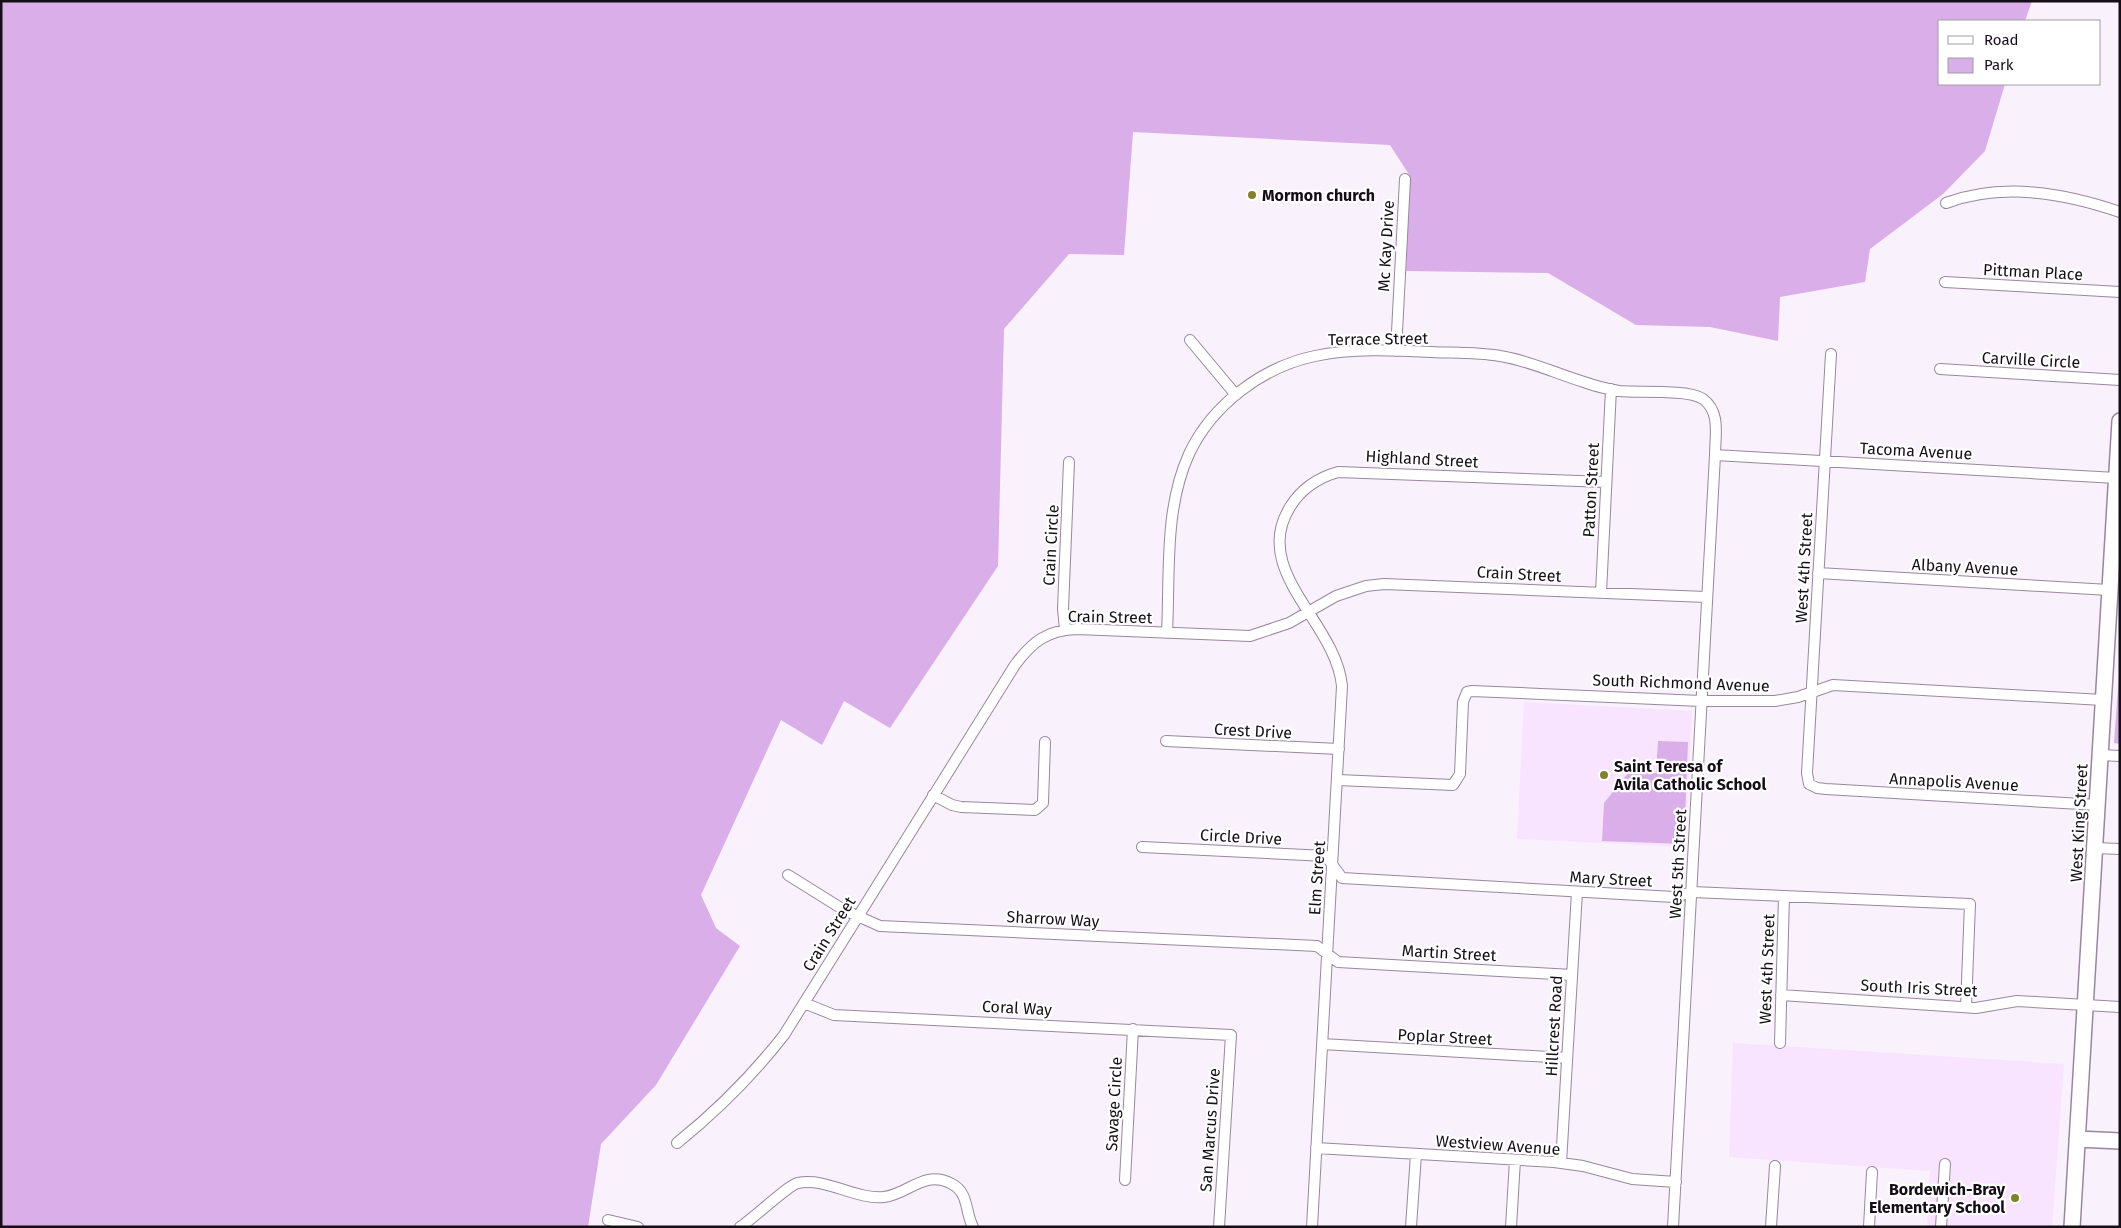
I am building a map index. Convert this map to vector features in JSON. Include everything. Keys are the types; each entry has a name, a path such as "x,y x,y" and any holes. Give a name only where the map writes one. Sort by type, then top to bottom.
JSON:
{"street":[{"name":"Mc Kay Drive","path":"1396,351 1405,179"},
{"path":"1946,203 1991,192 2052,194 2079,199 2120,212"},
{"name":"Pittman Place","path":"1945,282 2120,292"},
{"path":"1190,340 1236,395"},
{"name":"Terrace Street","path":"1167,633 1172,513 1189,454 1205,429 1236,395 1263,376 1291,362 1337,352 1396,351 1500,356 1611,389 1695,396 1703,400 1714,414"},
{"name":"West 4th Street","path":"1809,784 1807,773 1831,354"},
{"name":"Carville Circle","path":"1940,369 2120,380"},
{"name":"Patton Street","path":"1601,593 1611,389"},
{"name":"West 5th Street","path":"1673,1227 1715,455 1714,414"},
{"name":"West King Street","path":"2072,1227 2120,422"},
{"name":"Tacoma Avenue","path":"1715,455 2116,478"},
{"name":"Crain Circle","path":"1065,629 1063,609 1069,462"},
{"name":"Highland Street","path":"1279,546 1284,517 1294,499 1305,488 1319,479 1338,472 1606,482"},
{"name":"Elm Street","path":"1279,546 1284,570 1330,644 1341,674 1338,780 1312,1227"},
{"name":"Albany Avenue","path":"1818,573 2109,590"},
{"name":"Crain Street","path":"677,1143 708,1118 741,1087 784,1035 933,795 1028,647 1050,632 1065,629 1250,636 1289,623 1308,610 1336,596 1366,586 1384,584 1706,598"},
{"name":"South Richmond Avenue","path":"1338,780 1453,785 1460,774 1463,702 1467,692 1472,691 1701,701 1775,701 1798,697 1833,685 2103,700"},
{"path":"933,795 952,806 1036,810 1043,803 1045,742"},
{"name":"Crest Drive","path":"1166,742 1339,749"},
{"path":"2100,755 2120,756"},
{"name":"Annapolis Avenue","path":"1809,784 1826,790 2098,805"},
{"name":"Circle Drive","path":"1142,847 1326,856 1332,867"},
{"path":"2095,848 2120,849"},
{"name":"Mary Street","path":"1332,867 1342,878 1674,898 1692,892 1970,904 1966,1007"},
{"name":"Sharrow Way","path":"788,875 857,916 880,926 1317,946 1327,955"},
{"name":"Hillcrest Road","path":"1561,1163 1577,892"},
{"name":"West 4th Street","path":"1780,1043 1784,896"},
{"name":"Martin Street","path":"1327,955 1338,962 1572,975"},
{"name":"South Iris Street","path":"1781,995 1966,1007 2017,1002 2120,1007"},
{"name":"Coral Way","path":"804,1003 834,1015 1231,1035"},
{"name":"Savage Circle","path":"1125,1180 1133,1029"},
{"name":"San Marcus Drive","path":"1218,1227 1231,1035"},
{"name":"Poplar Street","path":"1322,1044 1567,1058"},
{"path":"2076,1138 2120,1141"},
{"name":"Westview Avenue","path":"1316,1148 1561,1163 1583,1166 1632,1180 1676,1182"},
{"path":"1411,1227 1416,1154"},
{"path":"1511,1227 1514,1160"},
{"path":"1941,1227 1944,1164"},
{"path":"1772,1227 1775,1166"},
{"path":"1869,1227 1872,1172"},
{"path":"740,1227 796,1183 815,1183 882,1197 899,1194 919,1181 939,1179 952,1184 963,1193 974,1227"},
{"path":"608,1220 638,1227"}],"shaded area":[{"name":"Saint Teresa of Avila Catholic School","path":"1524,702 1692,711 1685,847 1517,839"},
{"path":"1733,1043 2064,1064 2052,1227 1927,1227 1930,1171 1729,1157"}],"green space":[{"path":"1,1 2032,1 2025,20 1938,20 1938,85 2005,85 1985,151 1943,194 1870,249 1865,282 1780,297 1778,341 1710,327 1636,325 1548,273 1406,271 1410,176 1390,145 1133,132 1124,255 1069,254 1004,329 998,566 890,728 844,701 822,745 781,720 701,895 716,928 740,946 656,1085 601,1144 588,1227 1,1227"},
{"path":"2120,660 2120,744 2114,743"},
{"path":"1658,741 1688,742 1684,844 1602,841 1604,803 1628,773 1656,773"}],"place":[{"name":"Mormon church","path":"1252,195"},
{"name":"Saint Teresa of Avila Catholic School","path":"1604,775"},
{"name":"Bordewich-Bray Elementary School","path":"2015,1198"}]}
